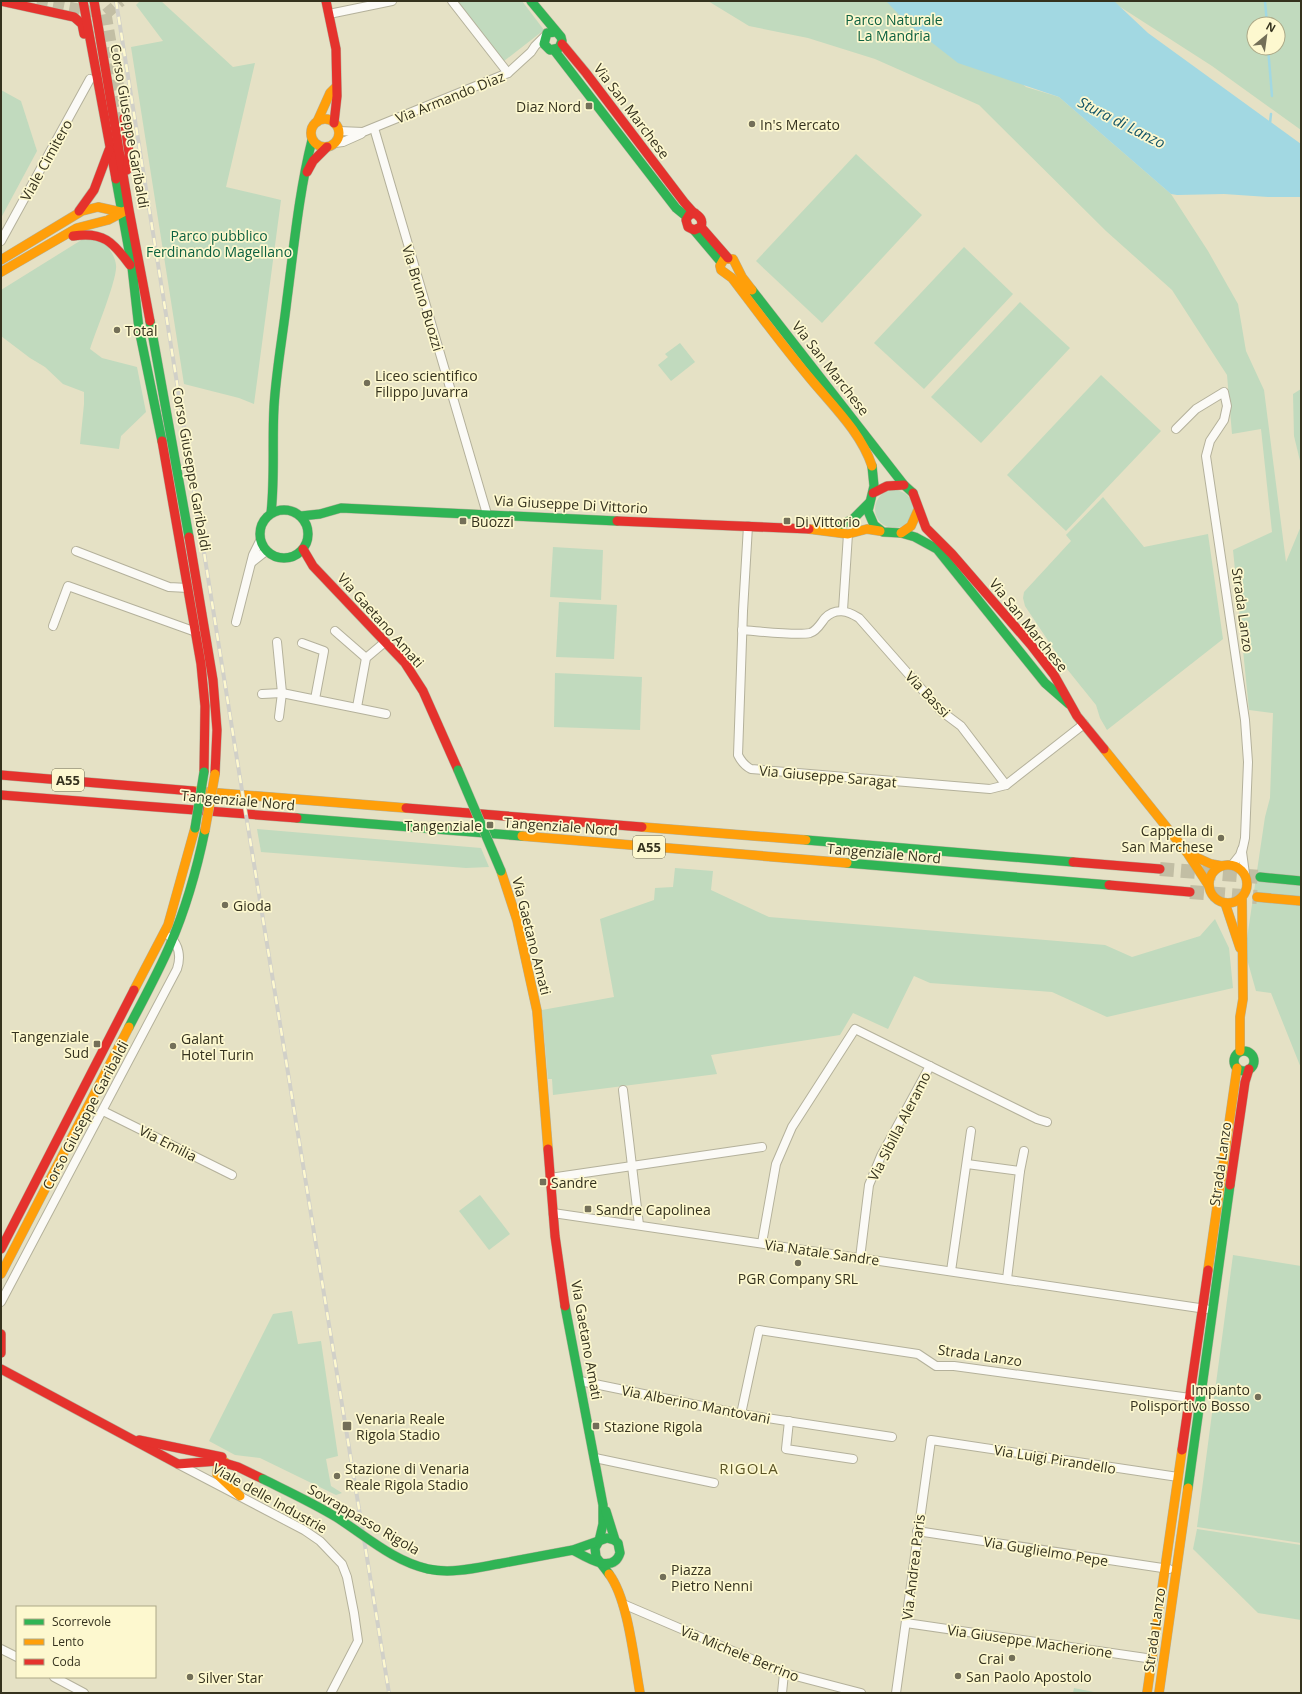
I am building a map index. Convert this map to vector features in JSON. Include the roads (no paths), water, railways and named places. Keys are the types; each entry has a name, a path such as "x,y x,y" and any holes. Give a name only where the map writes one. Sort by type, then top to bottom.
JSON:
{"main road":[{"path":"1,1 77,19 84,28 90,79 101,90"},
{"name":"Corso Giuseppe Garibaldi","path":"1,1274 173,939 192,888 205,830 215,774 217,730 213,680 167,408 110,148 101,90 83,1"},
{"name":"Corso Giuseppe Garibaldi","path":"1,1250 164,933 178,892 195,828 204,772 205,706 201,664 164,451 139,329 125,211 125,184 94,1"},
{"path":"306,174 313,161 337,140 336,49 326,1"},
{"path":"531,1 538,10 549,34"},
{"path":"549,34 560,34 563,39 559,48 550,49 544,44 549,34"},
{"name":"Via San Marchese","path":"562,44 586,73 691,215"},
{"name":"Via San Marchese","path":"550,49 676,208 691,215"},
{"path":"271,513 273,496 272,469 274,406 294,246 307,160 312,140 311,132 330,93 336,87"},
{"path":"124,118 128,153 125,184"},
{"path":"317,122 325,120 336,127"},
{"path":"312,140 318,146 331,145"},
{"path":"75,214 87,202 97,187 110,148"},
{"path":"1,260 75,214 88,208 103,206 125,211"},
{"path":"1,272 77,228 108,220 125,211"},
{"path":"697,229 702,220 701,217 691,215 686,220 688,227 697,229 725,260 736,262 737,268 735,272 728,275 721,270 725,260"},
{"path":"53,241 82,234 100,235 112,242 132,267"},
{"name":"Via San Marchese","path":"737,268 904,485 912,492 926,528 952,554 1031,645 1054,675 1069,704 1188,854 1209,886"},
{"name":"Via San Marchese","path":"728,275 859,441 873,467 873,493 868,503"},
{"path":"273,481 282,500 290,510 301,516 308,528 308,539 303,549 295,556 279,558 266,551 260,541 259,534 262,522 271,513 278,510 290,510"},
{"path":"873,493 883,486 893,484 904,485"},
{"path":"868,503 870,520 875,527 881,531"},
{"name":"Via Giuseppe Di Vittorio","path":"821,530 850,523 858,516 868,503"},
{"name":"Via Giuseppe Di Vittorio","path":"301,516 320,514 341,508 748,526 821,530 848,534 867,529 881,531"},
{"path":"901,533 911,526 918,510"},
{"path":"308,528 320,514"},
{"name":"Via San Marchese","path":"881,531 890,534 901,533 922,540 937,549 1045,683 1069,704"},
{"name":"Via Gaetano Amati","path":"303,549 313,566 401,658 415,678 458,770 501,871 518,927 536,1006 541,1050 553,1213 566,1310 603,1506 603,1524 599,1541"},
{"name":"Via Gaetano Amati","path":"295,556 313,566"},
{"name":"Tangenziale Nord","path":"1,775 1160,869"},
{"name":"Tangenziale Nord","path":"1,795 618,844 1190,892"},
{"name":"Via San Marchese","path":"1188,854 1211,864 1227,865"},
{"path":"1242,898 1231,904 1225,903 1214,897 1209,886 1212,873 1227,865 1237,867 1245,874 1248,886 1242,898 1243,1000 1247,1018 1245,1051"},
{"path":"1260,877 1301,881"},
{"path":"1257,897 1301,901"},
{"path":"1225,903 1243,956"},
{"path":"1245,1051 1253,1055 1254,1061 1249,1069 1243,1071 1235,1066 1234,1058 1235,1055 1245,1051"},
{"name":"Strada Lanzo","path":"1147,1693 1237,1068"},
{"name":"Strada Lanzo","path":"1159,1693 1245,1082 1249,1069"},
{"path":"1,1334 1,1353"},
{"name":"Viale delle Industrie","path":"1,1369 178,1464 213,1461 225,1462 263,1479"},
{"name":"Viale delle Industrie","path":"129,1438 218,1455 230,1460 238,1467"},
{"path":"225,1462 217,1468 217,1474 240,1496"},
{"name":"Sovrappasso Rigola","path":"263,1479 334,1516 393,1555 412,1564 429,1569 449,1571 498,1564 573,1550"},
{"name":"Via Gaetano Amati","path":"603,1506 615,1540"},
{"path":"573,1550 606,1538 615,1540 618,1543 621,1552 616,1561 615,1582"},
{"path":"599,1541 594,1548 594,1553 615,1582 623,1604 640,1693"},
{"path":"573,1550 600,1562 610,1564 616,1561"}],"street":[{"path":"329,14 392,1"},
{"path":"452,1 508,73"},
{"name":"Via Armando Diaz","path":"331,145 359,136 363,132 508,73 549,34"},
{"name":"Via Armando Diaz","path":"531,52 550,49"},
{"name":"Viale Cimitero","path":"1,241 90,79"},
{"name":"Via Armando Diaz","path":"336,127 363,132"},
{"name":"Via Bruno Buozzi","path":"374,128 487,514"},
{"name":"Strada Lanzo","path":"1176,429 1196,409 1224,392 1227,406 1224,420 1210,441 1206,456 1245,720 1248,762 1242,852 1245,874"},
{"name":"Via Giuseppe Saragat","path":"748,526 742,630 738,755 740,760 747,767 751,769 990,789 1006,784 1084,724"},
{"path":"742,630 811,633 818,628 827,616 834,612 843,610 848,534"},
{"path":"236,622 253,555 260,541"},
{"path":"76,551 169,587 188,588"},
{"path":"252,562 256,557 266,551"},
{"path":"53,626 68,586 196,632"},
{"name":"Via Bassi","path":"843,610 851,612 859,618 941,711 961,726 1006,784"},
{"path":"335,631 366,658"},
{"path":"277,642 282,693 279,717"},
{"path":"357,707 366,658 385,642"},
{"path":"302,643 324,650 315,699"},
{"path":"262,694 282,693 386,714"},
{"name":"Strada Lanzo","path":"1227,865 1240,855 1244,838"},
{"path":"164,933 173,939"},
{"name":"Corso Giuseppe Garibaldi","path":"1,1302 104,1110 177,969 179,950 177,943 173,939"},
{"path":"762,1243 776,1164 785,1142 792,1127 855,1029 1037,1120 1047,1122"},
{"name":"Via Sibilla Aleramo","path":"860,1258 869,1185 881,1156 930,1066"},
{"path":"623,1090 639,1225"},
{"name":"Via Emilia","path":"104,1110 232,1175"},
{"path":"971,1131 951,1271 1213,1310"},
{"path":"550,1178 762,1147"},
{"path":"1007,1279 1020,1171 1024,1151"},
{"path":"967,1164 1020,1171"},
{"name":"Via Natale Sandre","path":"553,1213 951,1271"},
{"name":"Strada Lanzo","path":"741,1414 759,1330 918,1354 936,1366 954,1366 1190,1398"},
{"name":"Via Alberino Mantovani","path":"580,1381 741,1414 892,1437"},
{"name":"Via Alberino Mantovani","path":"789,1421 786,1449 853,1459"},
{"name":"Via Luigi Pirandello","path":"931,1440 1178,1477"},
{"name":"Via Andrea Paris","path":"896,1693 917,1531 931,1440"},
{"path":"595,1458 714,1483"},
{"name":"Viale delle Industrie","path":"178,1464 240,1496 320,1541 342,1564 347,1577 358,1640 331,1693"},
{"name":"Via Guglielmo Pepe","path":"917,1531 1166,1568 1176,1571"},
{"name":"Via Michele Berrino","path":"623,1604 784,1673 861,1693"},
{"name":"Via Giuseppe Macherione","path":"906,1623 1153,1659"},
{"path":"1,1649 16,1657"},
{"path":"782,1693 784,1673"},
{"path":"56,1678 84,1693"}],"water":[{"name":"Stura di Lanzo","path":"886,1 1114,1 1148,33 1301,144 1301,197 1268,197 1224,194 1171,194 1059,97 958,63 908,24"}],"waterway":[{"path":"1265,1 1266,16"},
{"path":"1269,56 1272,96"},
{"path":"1270,123 1271,114"}],"tunnel":[{"path":"37,1 94,12"},
{"path":"106,14 121,1"},
{"path":"106,14 124,118"},
{"path":"1160,869 1260,877"},
{"path":"1190,892 1257,897"}],"railway":[{"path":"116,1 240,778 389,1693"}],"place":[{"name":"Diaz Nord","path":"589,106"},
{"name":"In's Mercato","path":"752,124"},
{"name":"Total","path":"117,330"},
{"name":"Liceo scientifico Filippo Juvarra","path":"367,383"},
{"name":"Buozzi","path":"463,521"},
{"name":"Di Vittorio","path":"787,521"},
{"name":"Tangenziale","path":"490,825"},
{"name":"Cappella di San Marchese","path":"1221,838"},
{"name":"Gioda","path":"225,905"},
{"name":"Tangenziale Sud","path":"97,1044"},
{"name":"Galant Hotel Turin","path":"173,1046"},
{"name":"Sandre","path":"543,1182"},
{"name":"Sandre Capolinea","path":"588,1209"},
{"name":"PGR Company SRL","path":"798,1263"},
{"name":"Impianto Polisportivo Bosso","path":"1258,1397"},
{"name":"Venaria Reale Rigola Stadio","path":"347,1426"},
{"name":"Stazione Rigola","path":"596,1426"},
{"name":"Stazione di Venaria Reale Rigola Stadio","path":"337,1476"},
{"name":"Piazza Pietro Nenni","path":"663,1577"},
{"name":"Crai","path":"1012,1658"},
{"name":"San Paolo Apostolo","path":"958,1676"},
{"name":"Silver Star","path":"190,1677"}],"district":[{"name":"RIGOLA","path":"749,1468"}],"park label":[{"name":"Parco Naturale La Mandria","path":"894,28"},
{"name":"Parco pubblico Ferdinando Magellano","path":"219,244"}]}
